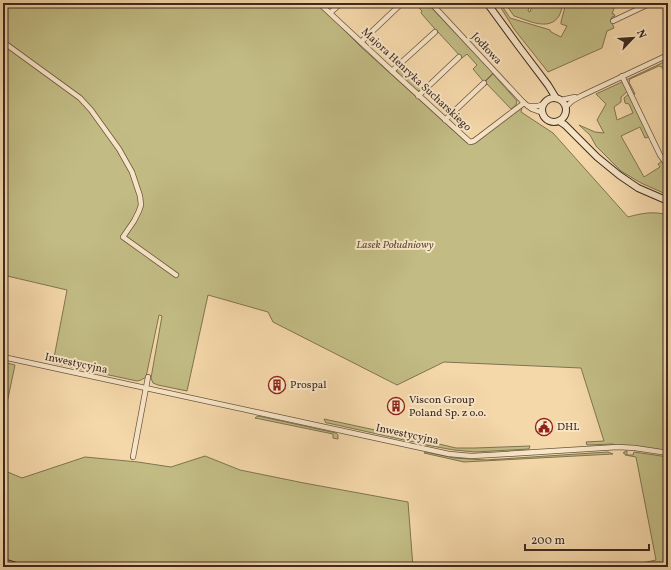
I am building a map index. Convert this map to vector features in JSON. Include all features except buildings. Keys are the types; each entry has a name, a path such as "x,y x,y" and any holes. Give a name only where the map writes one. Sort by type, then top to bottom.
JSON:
{"highway":[{"path":"3,563 16,567"}],"main road":[{"path":"487,3 558,99"},
{"path":"540,76 547,91 546,102 542,109 543,113 547,119 555,122 562,119 566,114 564,102 554,98 546,102"},
{"path":"562,119 565,125 596,157 619,175 638,188 668,201"}],"street":[{"name":"Majora Henryka Sucharskiego","path":"319,3 418,96 471,142 526,104"},
{"path":"330,13 341,3"},
{"path":"361,42 402,3"},
{"name":"Jodłowa","path":"431,3 526,104"},
{"path":"613,21 650,3"},
{"path":"392,71 434,32"},
{"path":"3,42 80,98 107,131 128,163 137,184 140,196 139,211 123,237 176,275"},
{"path":"566,107 572,101 581,96 666,56 668,66"},
{"path":"418,96 459,57"},
{"path":"622,76 660,155 668,166"},
{"path":"445,120 484,83"},
{"path":"558,99 581,96"},
{"path":"526,104 538,106 546,102"},
{"path":"526,104 532,109 543,113"},
{"name":"Inwestycyjna","path":"3,357 449,454 490,456 618,447 668,453"},
{"path":"133,457 148,377"}],"green space":[{"name":"Lasek Południowy","path":"3,3 317,3 361,47 467,143 473,144 522,107 521,112 553,133 628,217 648,213 668,215 668,451 613,444 587,445 586,442 604,441 581,368 444,362 397,385 273,322 268,312 208,295 187,391 158,385 153,383 151,378 162,316 159,315 146,377 141,380 137,381 53,363 67,290 3,275"},
{"path":"414,3 427,3 493,73 484,82 473,69 477,65 467,54 462,58 438,32 416,46 435,29"},
{"path":"498,3 500,3 510,18 550,30 561,37 567,26 561,24 566,3 616,3 612,14 615,16 612,17 611,20 614,28 607,31 602,48 548,72 514,29"},
{"path":"503,3 530,3 528,11 530,12 533,3 563,4 561,12 555,21 538,24 514,16"},
{"path":"410,57 400,67 400,71 420,88 423,88 431,81 420,91 417,91 399,75 396,70"},
{"path":"664,62 668,70 668,79 662,67 659,66 630,79 629,82 635,94 633,95 626,80"},
{"path":"493,74 517,101 516,105 511,109 487,84 485,86 485,82"},
{"path":"624,81 628,91 621,97 621,102 614,107 617,120 633,113 629,104 625,103 624,98 629,94 649,137 645,138 640,127 621,136 644,177 660,167 658,164 662,161 668,169 668,195 641,183 621,171 596,146 590,135 579,125 595,132 604,133 597,120 606,104 596,94"},
{"path":"3,362 15,365 3,422"},
{"path":"258,416 336,433 338,435 338,439 333,438 333,434 255,418"},
{"path":"324,419 417,439 413,442 326,423"},
{"path":"422,440 456,448 530,446 529,449 475,452 426,445"},
{"path":"626,451 627,455 633,455 634,452 668,457 668,567 623,567 656,560 636,457 625,455 625,453 623,453"},
{"path":"426,452 454,458 486,460 608,452 613,454 464,462 424,453"},
{"path":"205,456 240,470 408,502 413,567 29,567 3,559 3,470 22,478 85,457 171,467"}],"place":[{"name":"Prospal","path":"277,385"},
{"name":"Viscon Group Poland Sp. z o.o.","path":"396,406"},
{"name":"DHL","path":"544,427"}]}
